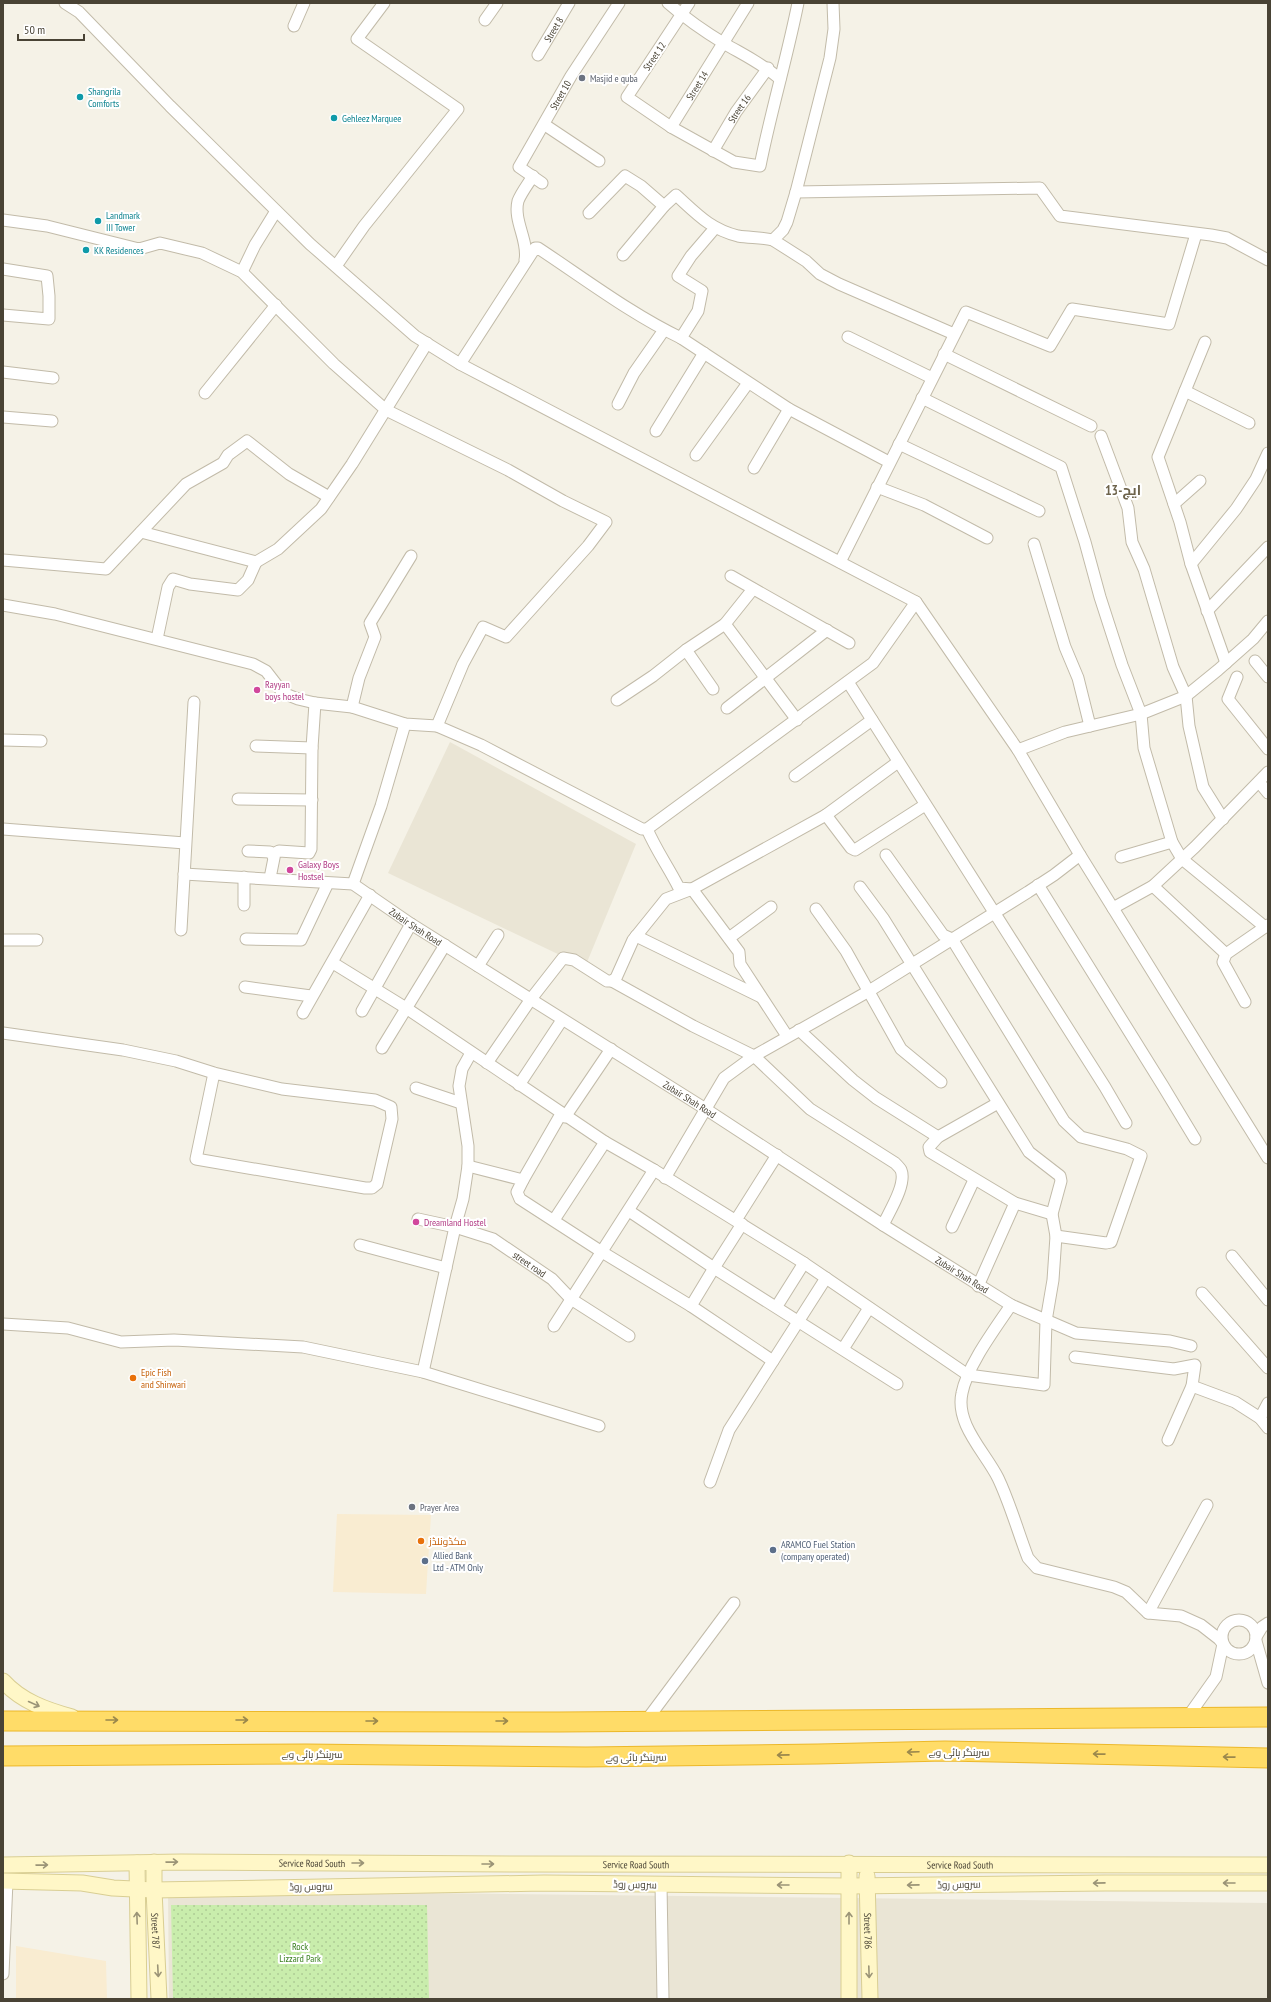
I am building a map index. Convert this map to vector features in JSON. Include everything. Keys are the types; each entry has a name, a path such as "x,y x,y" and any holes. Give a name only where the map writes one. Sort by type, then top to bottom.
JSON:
{"highway":[{"path":"3,1721 646,1721 1268,1717"},
{"name":"سرینگر ہائی وے","path":"3,1756 306,1754 586,1757 945,1751 1268,1758"}],"main road":[{"path":"3,1681 12,1692 30,1702 56,1713 83,1720"},
{"name":"Service Road South","path":"3,1865 154,1862 1268,1865"},
{"name":"Street 787","path":"154,1862 159,1999"},
{"name":"Street 787","path":"137,1863 136,1890 139,1999"},
{"name":"Street 786","path":"849,1863 849,1999"},
{"name":"Street 786","path":"867,1863 870,1999"},
{"name":"سروس روڈ","path":"5,1881 82,1883 136,1890 544,1883 849,1886 1105,1882 1268,1883"}],"street":[{"path":"64,3 79,12 170,106 276,211 415,336 460,364 916,602 1018,750 1080,855 1268,1158"},
{"path":"294,26 304,3"},
{"path":"336,266 364,226 458,109 357,39 384,3"},
{"path":"485,20 497,3"},
{"name":"Street 8","path":"538,55 569,3"},
{"name":"Street 10","path":"525,264 527,250 519,223 518,201 537,179 519,167 545,125 571,76 619,3"},
{"path":"668,3 681,15 724,43 768,68 780,79"},
{"name":"Street 12","path":"671,127 627,97 689,3"},
{"name":"Street 14","path":"671,127 748,3"},
{"path":"671,127 713,152 734,162 760,166 772,106 798,3"},
{"path":"773,240 787,222 830,58 834,29 833,3"},
{"name":"Street 16","path":"713,152 736,112 768,68"},
{"path":"545,125 599,161"},
{"path":"589,214 625,176 641,186 664,206"},
{"path":"796,192 1040,188 1060,216 1227,238 1268,260"},
{"path":"623,256 664,206 676,194 715,228 740,236 762,237 773,240 806,261 820,274 839,284 954,334"},
{"path":"242,272 255,245 276,211"},
{"path":"3,220 47,226 139,249 160,243 202,253 242,272 334,364 386,410 508,470 563,501 606,522 588,546 506,637 483,627 462,664 437,726"},
{"path":"681,338 698,311 702,291 678,276 691,256 715,228"},
{"path":"840,562 889,462 966,312 1050,346 1072,309 1169,324 1196,234"},
{"path":"460,364 535,248 538,248 664,330 681,338 788,409 889,462"},
{"path":"3,270 47,276 49,319 3,315"},
{"path":"205,393 276,305"},
{"path":"618,404 634,374 664,330"},
{"path":"848,337 932,378"},
{"path":"1206,342 1158,458 1174,504 1191,564 1226,664"},
{"path":"157,639 168,587 173,580 196,585 238,590 248,580 256,562 278,549 321,509 352,464 427,343"},
{"path":"656,431 704,353"},
{"path":"944,354 1091,426"},
{"path":"3,372 53,378"},
{"path":"696,455 748,383"},
{"path":"1185,391 1249,423"},
{"path":"922,398 1061,466 1085,542 1102,605 1141,714 1144,748 1172,842 1182,858 1267,926 1226,954 1223,962 1245,1002"},
{"path":"754,468 788,409"},
{"path":"3,417 52,421"},
{"path":"1101,436 1128,508 1132,542 1144,569 1173,667 1186,696 1189,726 1203,787 1223,819"},
{"path":"3,560 106,569 186,484 223,463 228,455 247,441 289,474 329,497"},
{"path":"899,444 1039,511"},
{"path":"1191,564 1236,509 1256,479 1268,454"},
{"path":"1174,504 1200,480"},
{"path":"877,487 924,505 986,538"},
{"path":"141,532 256,562"},
{"path":"1034,544 1065,648 1078,678 1090,726"},
{"path":"1208,611 1268,547"},
{"path":"352,707 359,678 375,637 370,623 411,556"},
{"path":"731,576 849,643"},
{"path":"617,700 725,624 753,589"},
{"path":"3,605 55,614 253,664 266,672 283,693 315,703 352,707 405,724 437,726 481,745 642,829 647,829 797,720 872,663 916,602"},
{"path":"1018,750 1065,732 1141,714 1186,696 1226,664 1253,639 1268,621"},
{"path":"725,624 797,720"},
{"path":"727,708 827,630"},
{"path":"686,650 713,688"},
{"path":"1255,661 1268,677"},
{"path":"1237,677 1228,699 1268,749"},
{"path":"848,682 1105,1087 1126,1123"},
{"path":"181,930 194,702"},
{"path":"270,878 273,856 275,853 309,853 312,849 312,748 315,703"},
{"path":"795,776 872,720"},
{"path":"184,874 353,884 381,806 405,724"},
{"path":"3,740 42,741"},
{"path":"256,746 312,748"},
{"path":"612,981 616,978 636,936 666,899 692,889 826,815 898,762"},
{"path":"1113,908 1153,886 1223,819 1268,772"},
{"path":"1258,782 1268,792"},
{"path":"238,799 312,800"},
{"path":"826,815 851,848 855,850 925,805"},
{"path":"3,829 185,843"},
{"path":"647,829 654,845 680,888 692,889 739,952 740,964 761,998 788,1036"},
{"path":"1121,857 1172,842"},
{"path":"248,851 270,852 273,856"},
{"path":"886,855 943,935 952,939 1064,1121 1081,1137 1127,1149 1141,1156 1142,1158 1111,1242 1106,1243 1056,1236"},
{"path":"665,1178 704,1108 724,1078 754,1056 868,991 995,913 1054,875 1080,855"},
{"path":"244,877 244,905"},
{"path":"246,939 301,940 328,883"},
{"name":"Zubair Shah Road","path":"353,884 411,924 704,1108 978,1286 1011,1305 1076,1333 1170,1341 1191,1346"},
{"path":"1038,885 1195,1139"},
{"path":"1153,886 1226,954"},
{"path":"333,963 406,1008 563,1116 654,1170 804,1263 968,1375 1044,1385 1046,1320 1053,1280 1056,1236 1052,1214 1061,1181 1060,1176 1029,1152 883,918 860,887"},
{"path":"302,1013 311,996 333,963 370,895"},
{"path":"729,938 771,907"},
{"path":"816,909 846,951 901,1049 941,1082"},
{"path":"362,1011 411,924"},
{"path":"478,966 498,935"},
{"path":"636,936 761,998"},
{"path":"3,940 38,940"},
{"path":"382,1048 445,945"},
{"path":"487,1063 531,999 563,958 574,960 608,981 612,981 754,1056 810,1109 895,1163 901,1171 902,1180 900,1189 883,1225"},
{"path":"245,987 311,996"},
{"path":"519,1085 562,1020"},
{"path":"799,1030 853,1080 876,1098 938,1137"},
{"path":"3,1034 123,1050 176,1061 214,1073 282,1089 375,1100 391,1107 392,1119 377,1184 372,1188 365,1188 196,1159 214,1073"},
{"path":"611,1049 563,1116 523,1180 517,1192 518,1196 602,1252 691,1306 773,1361"},
{"path":"423,1372 455,1227 463,1199 468,1166 468,1146 459,1086 462,1069 471,1053"},
{"path":"416,1088 461,1103"},
{"path":"998,1103 938,1137 929,1147 930,1152 974,1180 1015,1203 1052,1214"},
{"path":"554,1220 605,1142"},
{"path":"691,1306 777,1155"},
{"path":"468,1166 523,1180"},
{"path":"554,1326 654,1170"},
{"path":"952,1227 974,1180"},
{"path":"978,1286 1015,1203"},
{"path":"628,1211 714,1268 777,1306 897,1384"},
{"name":"street road","path":"418,1219 455,1227 493,1239 552,1279 572,1299 629,1336"},
{"path":"360,1245 446,1268"},
{"path":"1232,1256 1268,1300"},
{"path":"777,1306 804,1263"},
{"path":"710,1482 729,1430 826,1278"},
{"path":"1202,1293 1268,1368"},
{"path":"1011,1305 968,1375 962,1393 961,1409 966,1424 998,1478 1028,1558 1037,1568 1114,1587 1126,1592 1148,1613 1181,1616 1201,1626 1219,1638 1228,1650 1236,1654 1245,1653 1252,1649 1262,1627 1268,1623"},
{"path":"843,1349 869,1308"},
{"path":"3,1324 68,1328 121,1342 174,1340 303,1347 423,1372 599,1426"},
{"path":"1075,1357 1174,1369 1195,1365 1192,1386 1168,1440"},
{"path":"1192,1386 1235,1402 1260,1418 1268,1428"},
{"path":"1260,1418 1268,1403"},
{"path":"1148,1613 1207,1504"},
{"path":"646,1721 734,1603"},
{"path":"1186,1718 1216,1677 1223,1644 1223,1629 1228,1623 1235,1620 1243,1620 1250,1623 1254,1629 1268,1683"},
{"path":"3,1974 5,1881"},
{"path":"661,1885 663,1999"}],"shaded area":[{"path":"450,742 636,844 585,967 388,873"},
{"path":"337,1514 431,1515 426,1594 333,1592"},
{"path":"168,1890 1268,1903 1268,1999 169,1999"},
{"path":"16,1946 106,1961 107,1999 16,1999"}],"green space":[{"name":"Rock Lizzard Park","path":"171,1905 427,1905 429,1999 173,1999"}],"place":[{"name":"Masjid e quba","path":"582,78"},
{"name":"Shangrila Comforts","path":"80,97"},
{"name":"Gehleez Marquee","path":"334,118"},
{"name":"Landmark III Tower","path":"98,221"},
{"name":"KK Residences","path":"86,250"},
{"name":"Rayyan boys hostel","path":"257,690"},
{"name":"Galaxy Boys Hostsel","path":"290,870"},
{"name":"Dreamland Hostel","path":"416,1222"},
{"name":"Epic Fish and Shinwari","path":"133,1378"},
{"name":"Prayer Area","path":"412,1507"},
{"name":"مکڈونلڈز","path":"421,1541"},
{"name":"ARAMCO Fuel Station (company operated)","path":"773,1550"},
{"name":"Allied Bank Ltd - ATM Only","path":"425,1561"}],"district":[{"name":"ایچ-13","path":"1123,490"}]}
